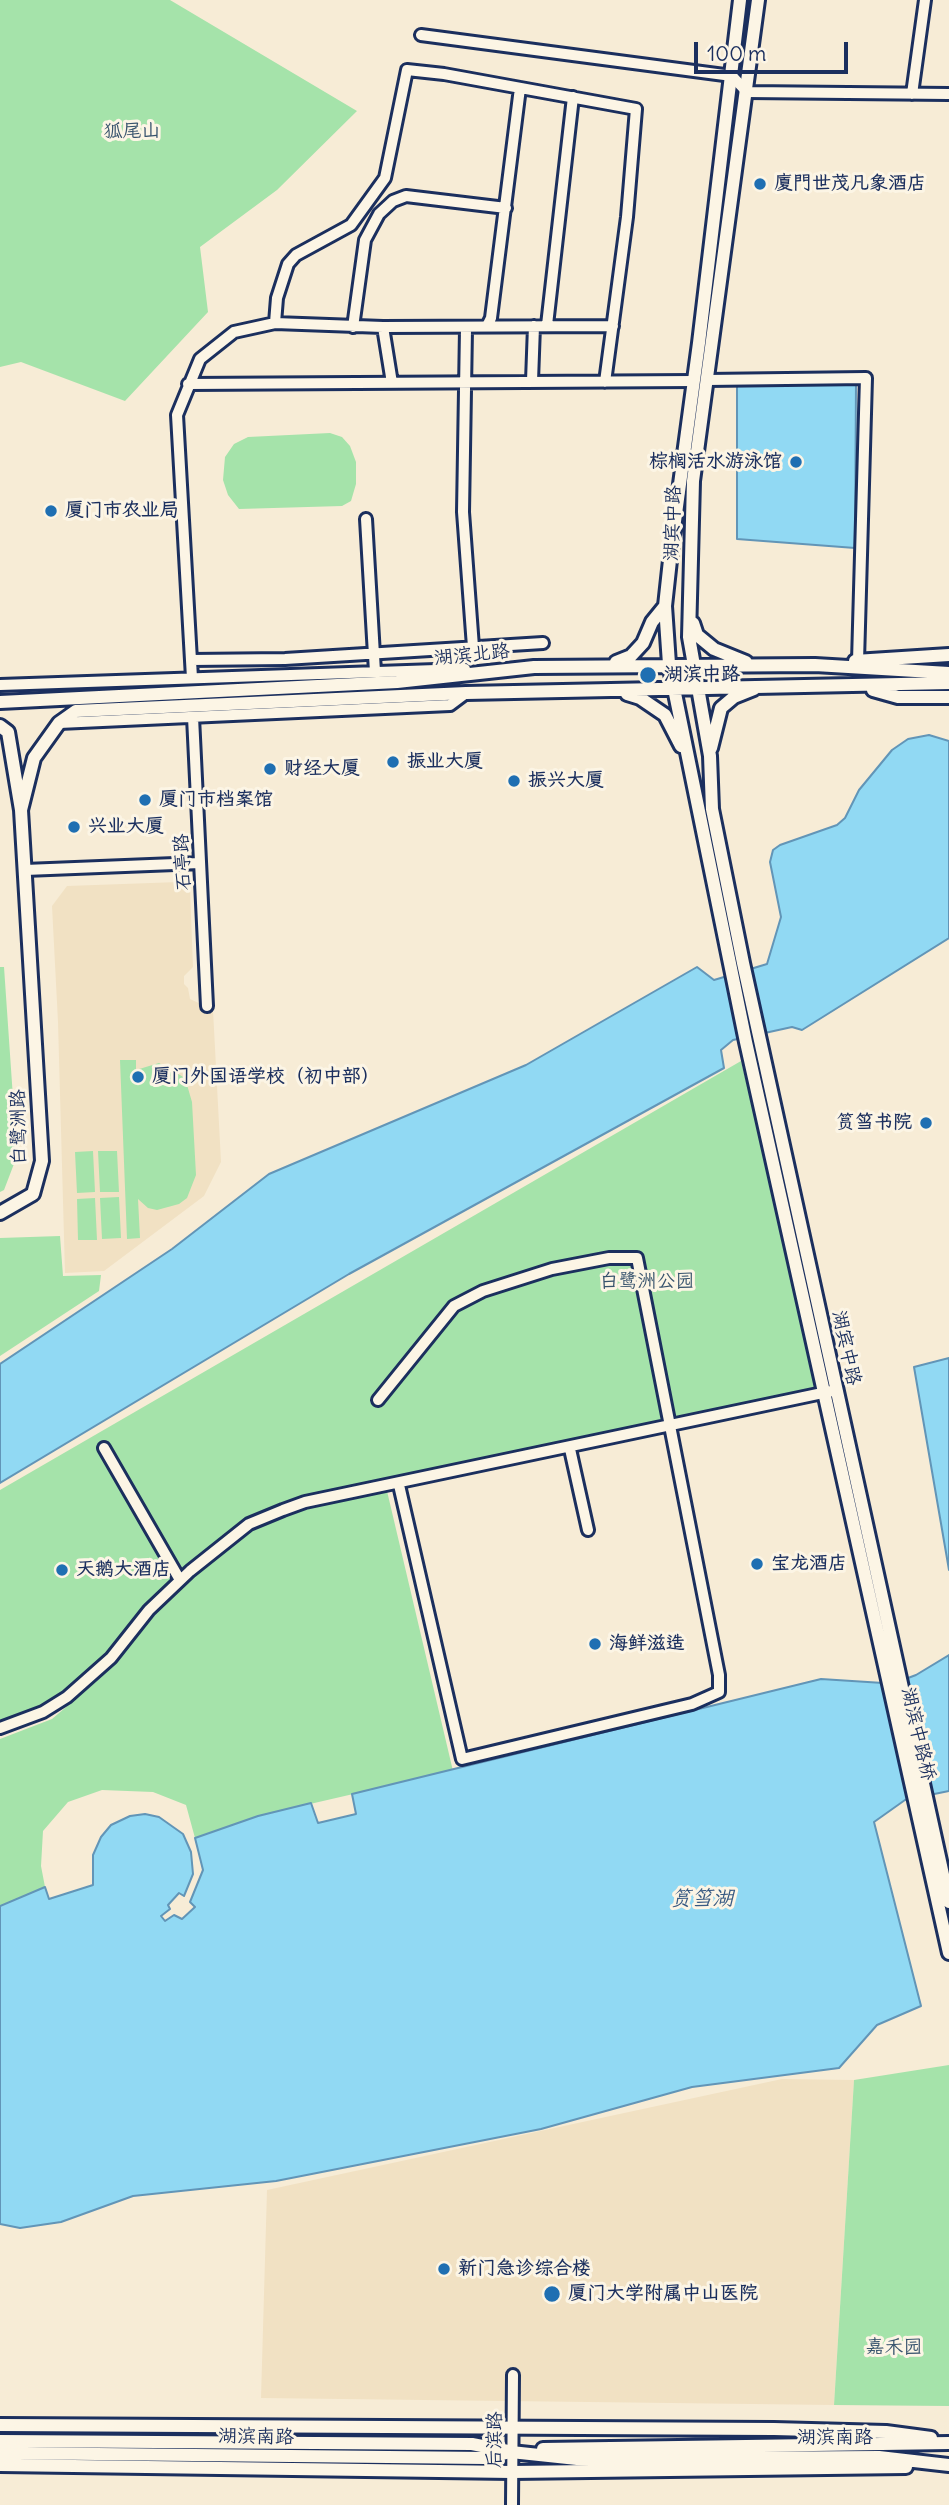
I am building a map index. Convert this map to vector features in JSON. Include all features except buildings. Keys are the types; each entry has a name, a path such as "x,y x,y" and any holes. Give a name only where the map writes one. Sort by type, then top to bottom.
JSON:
{"main road":[{"path":"740,0 701,381 665,606 668,664 688,761 737,965 746,1042 830,1392"},
{"name":"湖宾中路","path":"758,0 747,92 701,381 693,481 690,615 694,666 710,756 712,809 737,965 760,1039 830,1392 889,1666"},
{"path":"608,665 631,656 665,606"},
{"path":"690,615 696,635 713,649 756,665"},
{"path":"815,665 949,655"},
{"name":"湖滨北路","path":"0,702 397,682 534,667 815,665 949,673"},
{"name":"湖滨北路","path":"76,711 466,693 697,686 949,683"},
{"path":"710,756 721,708 734,697 762,686"},
{"path":"859,686 898,697 949,696"},
{"path":"616,690 640,698 665,715 688,761"},
{"name":"白鹭洲路","path":"21,810 34,758 59,723 76,711"},
{"name":"白鹭洲路","path":"0,726 9,732 21,810 42,1161 33,1194 0,1213"},
{"name":"湖滨中路桥","path":"889,1666 921,1807"},
{"path":"921,1807 949,1902"},
{"path":"921,1807 949,1953"},
{"path":"0,2425 886,2432 949,2441"},
{"name":"湖滨南路","path":"0,2441 472,2444 511,2452 577,2459 879,2457 949,2466"},
{"name":"湖滨南路","path":"0,2453 485,2458 511,2452 580,2447 949,2441"},
{"path":"0,2465 512,2472 949,2466"}],"street":[{"path":"912,94 925,0"},
{"path":"421,35 732,76 747,92 949,94"},
{"path":"275,323 277,298 288,264 296,255 351,225 385,178 407,70 573,97 636,109 627,217 605,382"},
{"path":"487,326 491,318 520,88"},
{"path":"547,325 573,97"},
{"path":"353,327 365,240 379,215 393,201 406,196 506,208"},
{"path":"192,678 177,415 200,359 216,343 233,332 275,323 466,329 487,326 613,326"},
{"path":"532,381 534,326"},
{"path":"383,327 392,383"},
{"path":"466,329 463,512 473,648"},
{"path":"188,384 866,378 858,661"},
{"path":"366,519 375,672"},
{"path":"191,660 543,643"},
{"path":"0,685 534,667"},
{"path":"59,723 450,705 466,693"},
{"name":"石亭路","path":"193,717 207,1006"},
{"path":"25,870 200,863"},
{"path":"378,1400 454,1306 483,1291 552,1269 609,1258 637,1258 719,1675 719,1692 692,1704 462,1759 399,1485"},
{"path":"0,1728 43,1712 67,1697 111,1658 149,1611 180,1580 249,1524 272,1514 305,1502 399,1485 830,1392"},
{"path":"104,1448 180,1580"},
{"path":"570,1448 588,1530"},
{"name":"后滨路","path":"512,2505 513,2375"}],"shaded area":[{"name":"厦门外国语学校（初中部）","path":"179,882 190,890 193,967 184,976 184,984 188,988 190,999 203,1005 203,1011 213,1010 221,1162 204,1196 104,1271 65,1273 52,906 67,886"},
{"name":"厦门大学附属中山医院","path":"782,2079 854,2080 834,2405 261,2398 267,2190"}],"green space":[{"name":"狐尾山","path":"0,0 170,0 357,111 277,190 200,247 208,312 125,401 21,362 0,367"},
{"path":"330,433 342,437 350,446 356,462 356,484 351,501 342,506 239,509 228,495 223,480 225,457 234,444 248,437"},
{"path":"0,967 4,967 17,1156 4,1190 0,1192"},
{"path":"120,1060 136,1060 136,1070 159,1063 185,1078 192,1102 196,1175 187,1198 179,1204 157,1210 148,1208 138,1199 140,1238 127,1239"},
{"name":"白鹭洲公园","path":"741,1061 823,1394 307,1495 251,1516 191,1571 160,1591 111,1658 67,1697 0,1723 0,1490"},
{"path":"93,1151 95,1192 77,1193 75,1152"},
{"path":"98,1151 117,1151 119,1192 100,1192"},
{"path":"119,1197 121,1238 102,1239 100,1198"},
{"path":"95,1198 97,1240 78,1240 77,1199"},
{"path":"60,1236 63,1276 101,1275 99,1291 0,1356 0,1238"},
{"path":"387,1491 453,1771 258,1816 195,1838 186,1805 153,1792 102,1790 68,1802 43,1831 41,1866 45,1887 0,1906 0,1739 52,1719 98,1680 174,1593 240,1536 305,1507"},
{"name":"嘉禾园","path":"949,2065 949,2406 834,2405 854,2080"}],"water":[{"name":"棕榈活水游泳馆","path":"856,382 855,548 737,539 737,385"},
{"path":"929,735 949,741 949,938 802,1030 792,1027 733,1040 721,1050 724,1068 349,1274 0,1483 0,1364 172,1249 269,1174 526,1065 697,967 714,980 767,964 781,917 770,862 773,850 780,845 837,825 845,818 859,790 892,750 908,739"},
{"path":"949,1358 949,1570 914,1367"},
{"name":"筼筜湖","path":"949,1655 949,1791 905,1800 874,1822 921,2006 877,2025 839,2068 692,2087 541,2129 276,2181 133,2196 61,2222 20,2228 0,2224 0,1906 45,1887 49,1899 93,1885 93,1855 101,1837 111,1825 130,1816 145,1814 159,1817 183,1834 191,1852 193,1874 184,1896 179,1893 168,1905 170,1909 161,1916 165,1921 174,1915 182,1919 195,1907 190,1902 203,1870 195,1838 258,1816 311,1803 318,1823 356,1814 352,1794 821,1679 883,1683 900,1681 916,1675"}],"place":[{"name":"廈門世茂凡象酒店","path":"760,184"},
{"name":"棕榈活水游泳馆","path":"796,462"},
{"name":"厦门市农业局","path":"51,511"},
{"name":"湖滨中路","path":"648,675"},
{"name":"振业大厦","path":"393,762"},
{"name":"财经大厦","path":"270,769"},
{"name":"振兴大厦","path":"514,781"},
{"name":"厦门市档案馆","path":"145,800"},
{"name":"兴业大厦","path":"74,827"},
{"name":"厦门外国语学校（初中部）","path":"138,1077"},
{"name":"筼筜书院","path":"926,1123"},
{"name":"宝龙酒店","path":"757,1564"},
{"name":"天鹅大酒店","path":"62,1570"},
{"name":"海鲜滋造","path":"595,1644"},
{"name":"新门急诊综合楼","path":"444,2269"},
{"name":"厦门大学附属中山医院","path":"552,2294"}]}
